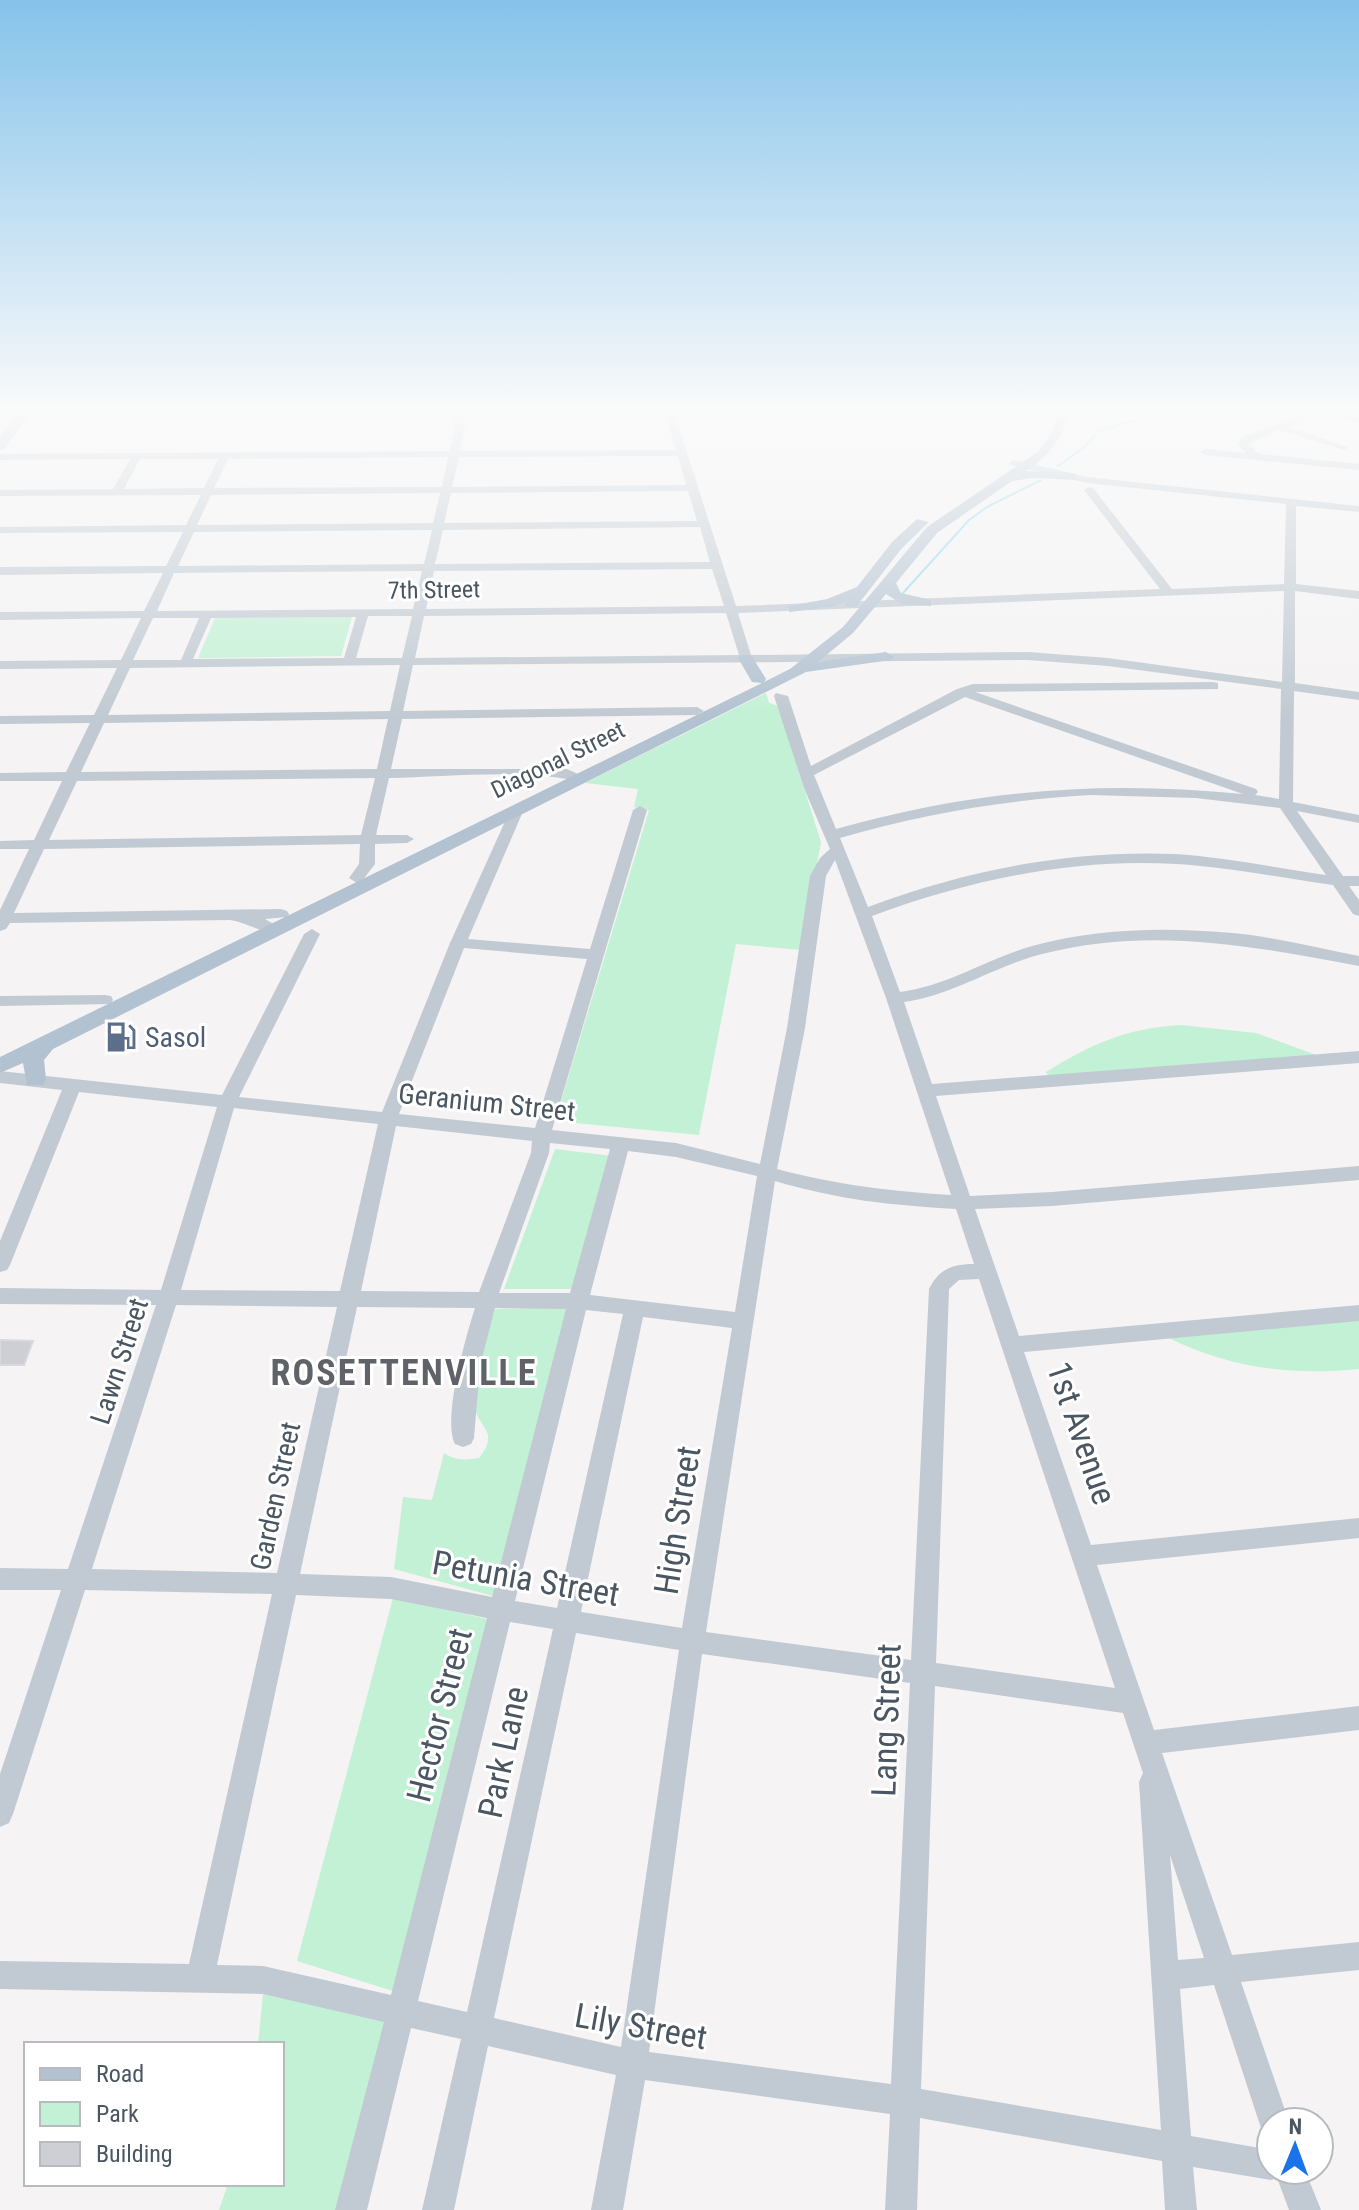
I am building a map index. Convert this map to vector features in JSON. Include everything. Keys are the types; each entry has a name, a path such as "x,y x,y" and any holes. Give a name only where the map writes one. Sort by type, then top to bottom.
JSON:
{"main road":[{"name":"Diagonal Street","path":"0,1052 517,809 758,679 817,657 848,630 889,553 935,512"},
{"name":"Diagonal Street","path":"1,1074 49,1040 357,878 574,776 796,664 836,624 849,606 888,581 918,544 955,512"},
{"path":"888,581 890,591 896,597 926,603"},
{"path":"794,609 864,598"},
{"path":"796,664 886,657"},
{"path":"746,658 758,679"},
{"path":"35,1080 33,1059 49,1040"}],"street":[{"path":"198,512 1,921 230,915 273,922"},
{"path":"357,878 367,864 368,839 441,512"},
{"path":"700,512 746,658"},
{"path":"1106,512 1169,593"},
{"path":"1279,804 1288,687 1291,512"},
{"path":"0,530 703,524"},
{"path":"0,571 718,565"},
{"path":"864,598 926,603 1292,587 1359,595"},
{"name":"7th Street","path":"0,616 849,606"},
{"path":"349,662 363,613"},
{"path":"185,664 207,614"},
{"path":"817,657 1065,657 1359,696"},
{"path":"0,665 746,658 796,664"},
{"path":"806,774 962,692 985,687 1230,686 1263,683"},
{"path":"962,692 1279,804 1359,911"},
{"name":"1st Avenue","path":"781,696 806,774 864,914 894,998 1269,2106"},
{"path":"0,720 697,711"},
{"path":"0,777 383,772 574,776"},
{"path":"834,843 911,811 968,800 1048,792 1149,790 1279,804 1359,819"},
{"name":"Garden Street","path":"200,1978 388,1120 458,943 517,809"},
{"path":"463,1438 464,1399 489,1301 540,1153 542,1134 640,810"},
{"path":"0,845 407,839"},
{"name":"High Street","path":"607,2210 633,2064 692,1641 767,1173 796,1028 818,876 834,843"},
{"path":"864,914 969,878 1033,864 1072,860 1175,859 1338,881 1359,881"},
{"name":"Lawn Street","path":"0,1814 169,1297 227,1103 312,934"},
{"path":"894,998 931,993 1036,950 1130,935 1234,938 1359,961"},
{"path":"458,943 596,955"},
{"path":"0,1001 105,1000"},
{"path":"925,1091 1359,1057"},
{"name":"Geranium Street","path":"1,1074 227,1103 690,1152 829,1190 872,1197 963,1203 1052,1199 1359,1173"},
{"path":"0,1265 73,1085"},
{"name":"Hector Street","path":"351,2210 578,1301 621,1144"},
{"name":"Lang Street","path":"901,2210 939,1289 944,1279 952,1274 987,1272"},
{"path":"0,1296 578,1301 744,1321"},
{"name":"Park Lane","path":"438,2210 635,1308"},
{"path":"1012,1345 1359,1313"},
{"path":"1084,1556 1359,1528"},
{"name":"Petunia Street","path":"0,1579 391,1588 501,1610 692,1641 1132,1702"},
{"path":"1181,2210 1148,1749 1359,1718"},
{"path":"1165,1976 1359,1956"},
{"name":"Lily Street","path":"0,1975 263,1980 633,2064 906,2101 1255,2163"},
{"path":"1296,2186 1305,2210"}],"green space":[{"path":"352,617 341,656 198,658 215,618"},
{"path":"766,693 769,703 778,706 821,842 801,950 736,944 699,1135 555,1121 649,810 634,807 638,789 585,783"},
{"path":"1181,1025 1256,1033 1319,1056 1049,1077 1046,1072 1110,1039 1143,1030"},
{"path":"555,1149 613,1156 576,1289 504,1289"},
{"path":"572,1307 497,1597 394,1569 403,1497 432,1500 444,1453 457,1459 469,1459 479,1458 485,1449 488,1435 477,1414 475,1394 480,1357 495,1309"},
{"path":"1359,1317 1359,1369 1309,1371 1260,1367 1213,1356 1167,1337"},
{"path":"393,1598 492,1620 396,1992 297,1961"},
{"path":"263,1994 391,2021 341,2210 219,2210 227,2186 284,2186 284,2042 258,2042"}],"building":[{"path":"0,1340 33,1341 24,1365 0,1365"}],"waterway":[{"path":"903,593 969,520 980,512"}],"place":[{"name":"Sasol","path":"121,1037"}],"district":[{"name":"ROSETTENVILLE","path":"404,1372"}]}
